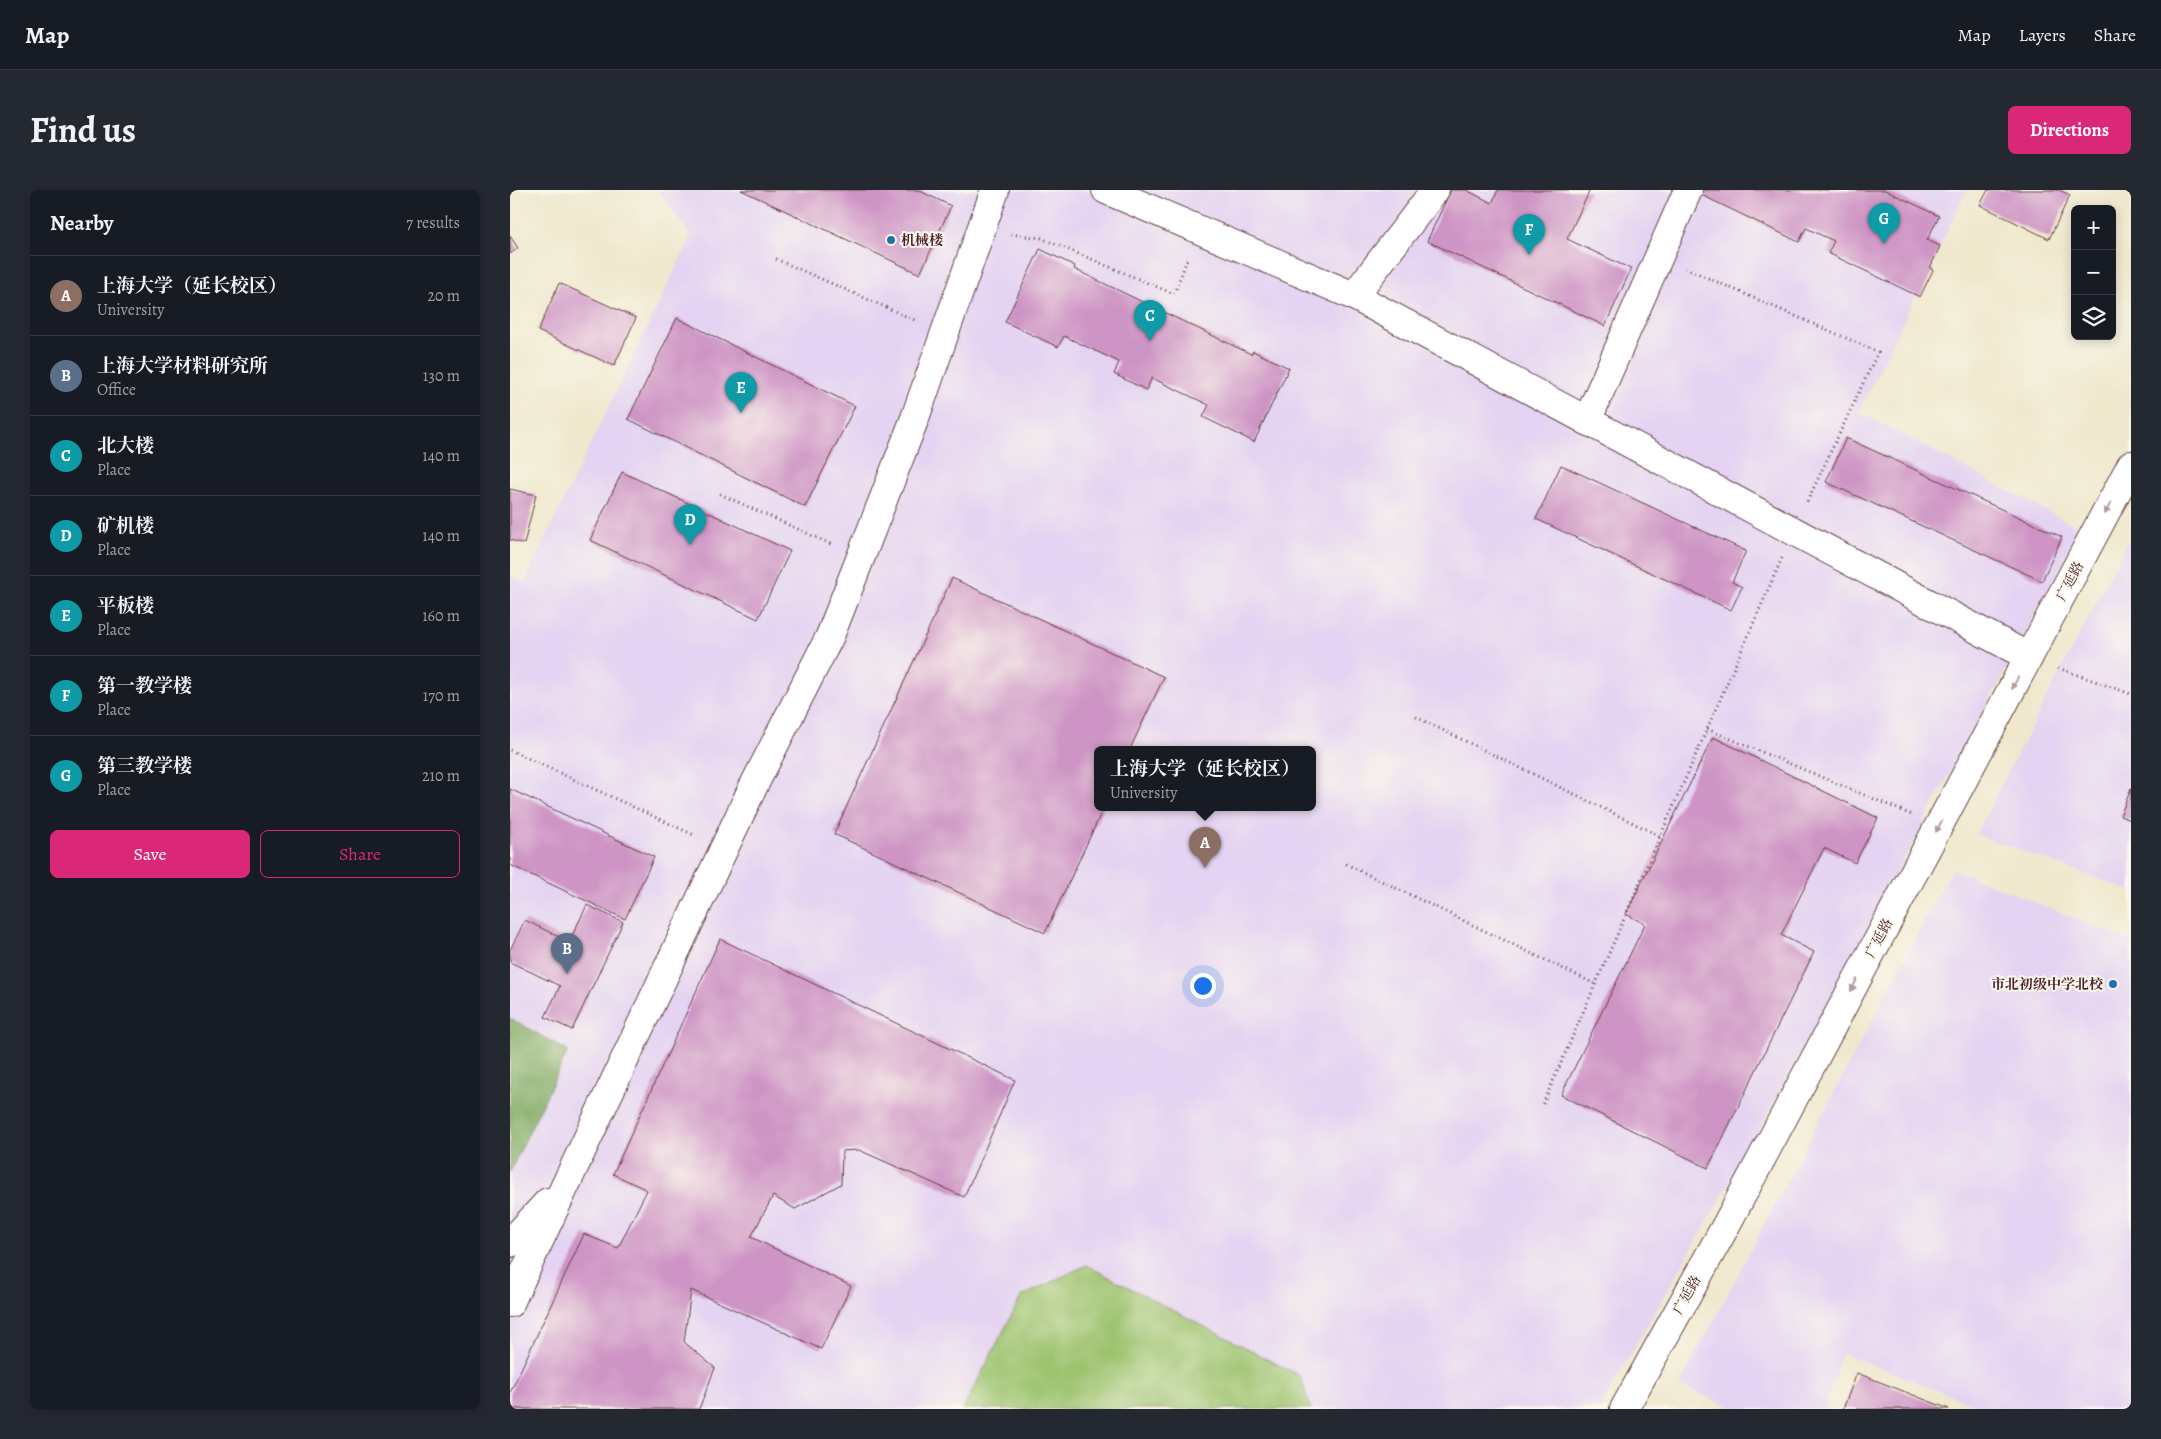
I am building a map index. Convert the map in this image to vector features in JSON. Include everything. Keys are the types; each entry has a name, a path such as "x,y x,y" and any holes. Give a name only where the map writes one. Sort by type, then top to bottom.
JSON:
{"street":[{"path":"510,1303 753,787 830,636 915,418 995,190"},
{"path":"1106,190 1354,296 2029,657"},
{"path":"1354,296 1435,190"},
{"path":"1587,421 1688,190"},
{"name":"广延路","path":"1624,1409 1724,1229 2131,465"},
{"path":"510,1243 566,1182"}],"path":[{"path":"981,230 1041,238 1174,294 1198,229"},
{"path":"1543,1104 1793,531 1878,352 1659,257"},
{"path":"776,259 944,334"},
{"path":"720,494 861,558"},
{"path":"2029,657 2131,694"},
{"path":"1416,717 1660,836"},
{"path":"1707,729 1939,826"},
{"path":"510,750 724,849"},
{"path":"1346,864 1595,984"}],"shaded area":[{"path":"659,190 1967,190 1859,412 2081,529 1747,1153 1599,1409 510,1409 510,576 524,582 691,237"},
{"path":"2131,535 2131,891 1976,834"},
{"path":"1952,869 2131,941 2131,1409 1986,1409 1842,1353 1824,1409 1736,1409 1679,1386"}],"green space":[{"path":"510,1018 568,1051 510,1172"},
{"path":"1086,1265 1300,1376 1311,1409 963,1409 1021,1297"}],"building":[{"name":"机械楼","path":"741,190 918,190 951,206 920,274"},
{"path":"1451,190 1466,190 1492,203 1498,190 1590,190 1567,239 1631,269 1605,326 1427,241"},
{"path":"1691,190 1885,190 1939,216 1927,240 1940,246 1930,268 1933,270 1920,297 1828,253 1834,241 1806,228 1799,242"},
{"path":"1988,190 2059,190 2070,195 2049,239 1980,205"},
{"path":"510,236 518,248 510,254"},
{"path":"1040,249 1075,266 1074,269 1251,354 1253,351 1289,368 1254,442 1203,417 1209,405 1152,378 1146,390 1114,374 1119,362 1064,336 1058,347 1005,322"},
{"path":"559,283 636,318 614,366 538,331"},
{"path":"677,318 855,406 805,507 628,419"},
{"path":"1846,438 2062,537 2042,581 1826,482"},
{"path":"1561,465 1746,551 1732,582 1742,587 1731,610 1536,519"},
{"path":"622,472 790,551 758,619 590,540"},
{"path":"510,489 536,495 524,544 510,540"},
{"path":"952,578 1164,677 1131,746 1094,746 1094,811 1102,811 1045,933 834,834"},
{"path":"1713,737 1878,818 1855,863 1824,848 1781,935 1814,952 1708,1168 1561,1095 1645,924 1626,914"},
{"path":"510,789 654,857 625,919 510,865"},
{"path":"2131,789 2131,820 2120,816"},
{"path":"587,905 623,922 572,1030 545,1017 560,986 510,962 510,950 525,920 569,942"},
{"path":"720,939 1015,1080 964,1197 859,1150 842,1151 841,1184 795,1209 773,1196 751,1237 851,1286 821,1349 691,1290 684,1342 715,1368 699,1409 510,1409 510,1393 584,1234 618,1248 647,1190 613,1174"},
{"path":"1857,1373 1949,1409 1843,1409"}],"place":[{"name":"机械楼","path":"891,240"},
{"name":"第三教学楼","path":"1884,244"},
{"name":"第一教学楼","path":"1529,255"},
{"name":"北大楼","path":"1150,341"},
{"name":"平板楼","path":"741,413"},
{"name":"矿机楼","path":"690,545"},
{"name":"上海大学（延长校区）","path":"1205,868"},
{"name":"上海大学材料研究所","path":"567,974"},
{"name":"市北初级中学北校","path":"2113,984"}]}
